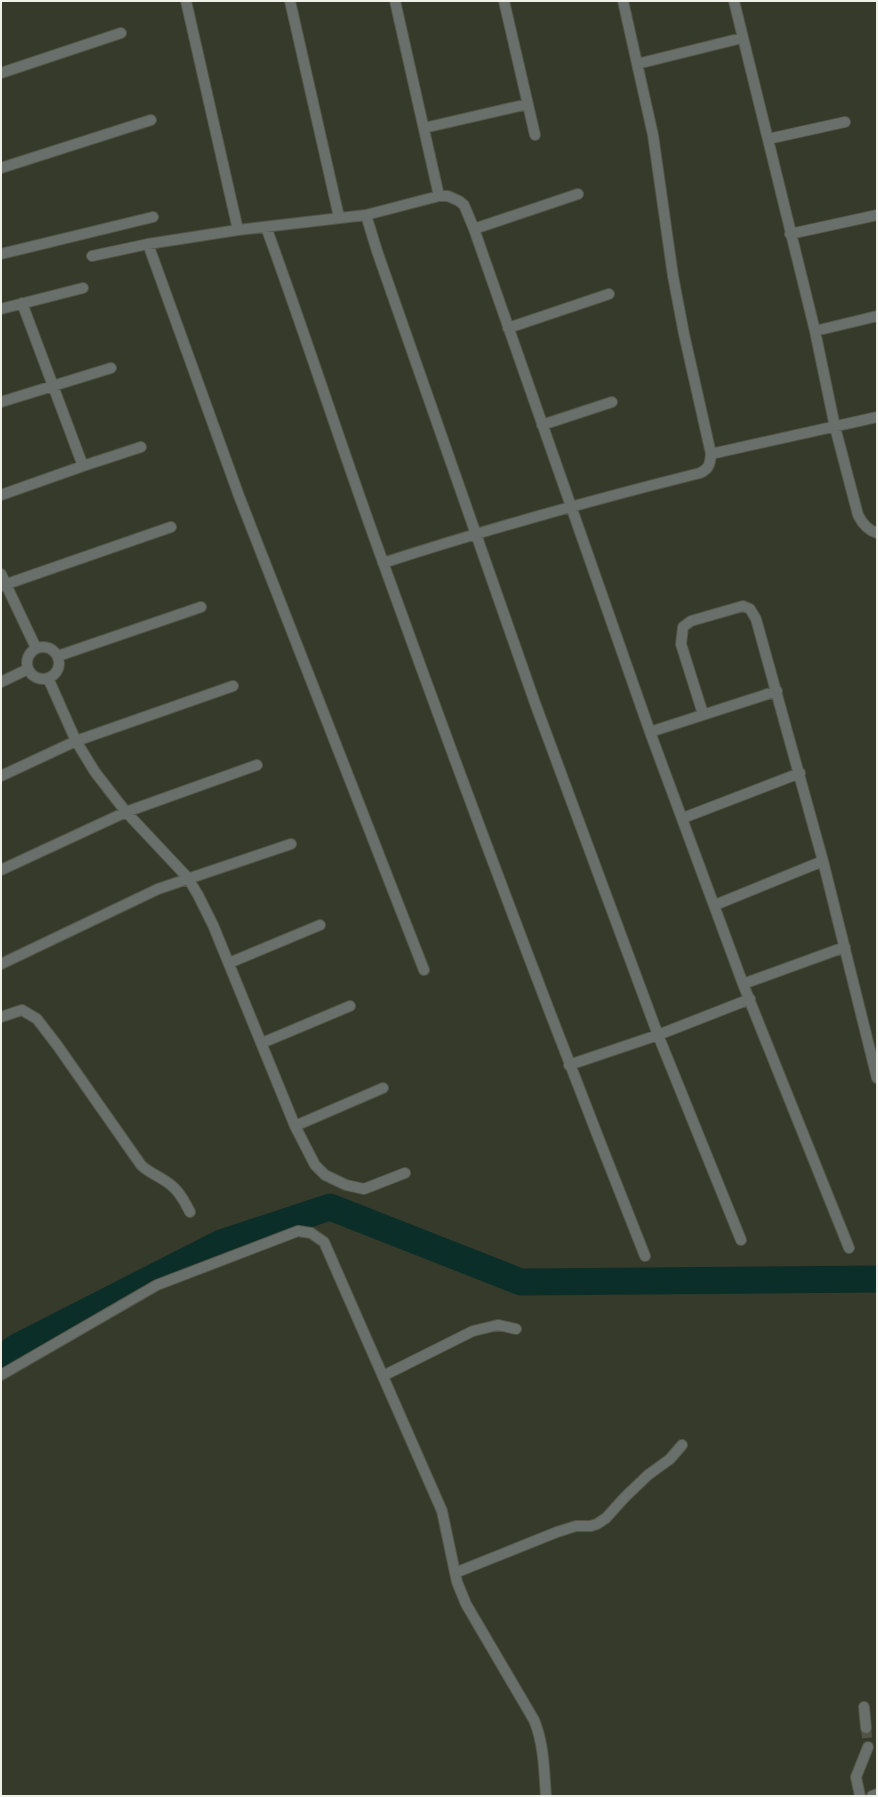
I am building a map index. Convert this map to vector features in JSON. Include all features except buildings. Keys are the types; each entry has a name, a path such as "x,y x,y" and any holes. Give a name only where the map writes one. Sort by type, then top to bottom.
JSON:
{"street":[{"path":"186,1 238,230"},
{"path":"290,1 339,217"},
{"path":"395,1 439,196"},
{"path":"504,1 535,135"},
{"path":"383,563 476,533 571,506 700,473 706,470 710,465 711,454 677,298 653,135 623,1"},
{"path":"734,1 858,514 862,522 869,529 877,533"},
{"path":"1,73 121,33"},
{"path":"637,64 742,38"},
{"path":"424,128 528,104"},
{"path":"1,168 151,120"},
{"path":"768,139 845,122"},
{"path":"474,229 578,194"},
{"path":"92,256 148,244 238,230 366,215 439,196 448,196 464,205 474,229 650,732 743,984 849,1248"},
{"path":"790,234 877,214"},
{"path":"366,215 535,703 658,1035 741,1240"},
{"path":"1,254 153,217"},
{"path":"266,227 383,563 569,1065 645,1256"},
{"path":"148,244 239,496 424,970"},
{"path":"1,309 83,288"},
{"path":"508,328 609,294"},
{"path":"22,303 83,466"},
{"path":"815,331 877,316"},
{"path":"1,402 111,368"},
{"path":"542,425 612,402"},
{"path":"711,454 877,417"},
{"path":"1,495 83,466 141,448"},
{"path":"3,585 171,527"},
{"path":"1,574 3,585 36,648"},
{"path":"58,656 201,606"},
{"path":"703,714 681,644 683,626 690,621 718,612 743,606 747,607 753,613 800,773 877,1078"},
{"path":"42,646 48,647 54,650 58,656 58,669 48,678 36,678 28,670 26,663 28,657 36,648 42,646"},
{"path":"1,682 28,670"},
{"path":"48,678 76,741 95,772 126,812 188,878 206,910 295,1126 315,1164 325,1175 346,1184 364,1189 405,1173"},
{"path":"1,776 76,741 233,686"},
{"path":"650,732 777,691"},
{"path":"1,870 126,812 257,765"},
{"path":"683,818 800,773"},
{"path":"1,964 117,907 158,889 291,844"},
{"path":"715,905 823,861"},
{"path":"229,963 320,925"},
{"path":"743,984 845,947"},
{"path":"569,1065 658,1035 750,1000"},
{"path":"262,1043 350,1006"},
{"path":"1,1016 22,1010 37,1019 141,1164 148,1172 172,1186 182,1196 190,1212"},
{"path":"295,1126 383,1088"},
{"path":"1,1375 157,1285 298,1231 311,1233 324,1242 442,1511 455,1573 466,1604 534,1720 540,1733 546,1796"},
{"path":"383,1376 473,1332 498,1325 516,1329"},
{"path":"455,1573 557,1532 576,1526 590,1526 597,1524 606,1518 648,1475 670,1459 682,1445"},
{"path":"864,1707 866,1728"},
{"path":"860,1796 856,1777 868,1746"},
{"path":"872,1796 877,1794"}],"waterway":[{"path":"1,1358 17,1347 221,1243 330,1207 521,1282 877,1279"}],"tunnel":[{"path":"866,1728 868,1747"}]}
